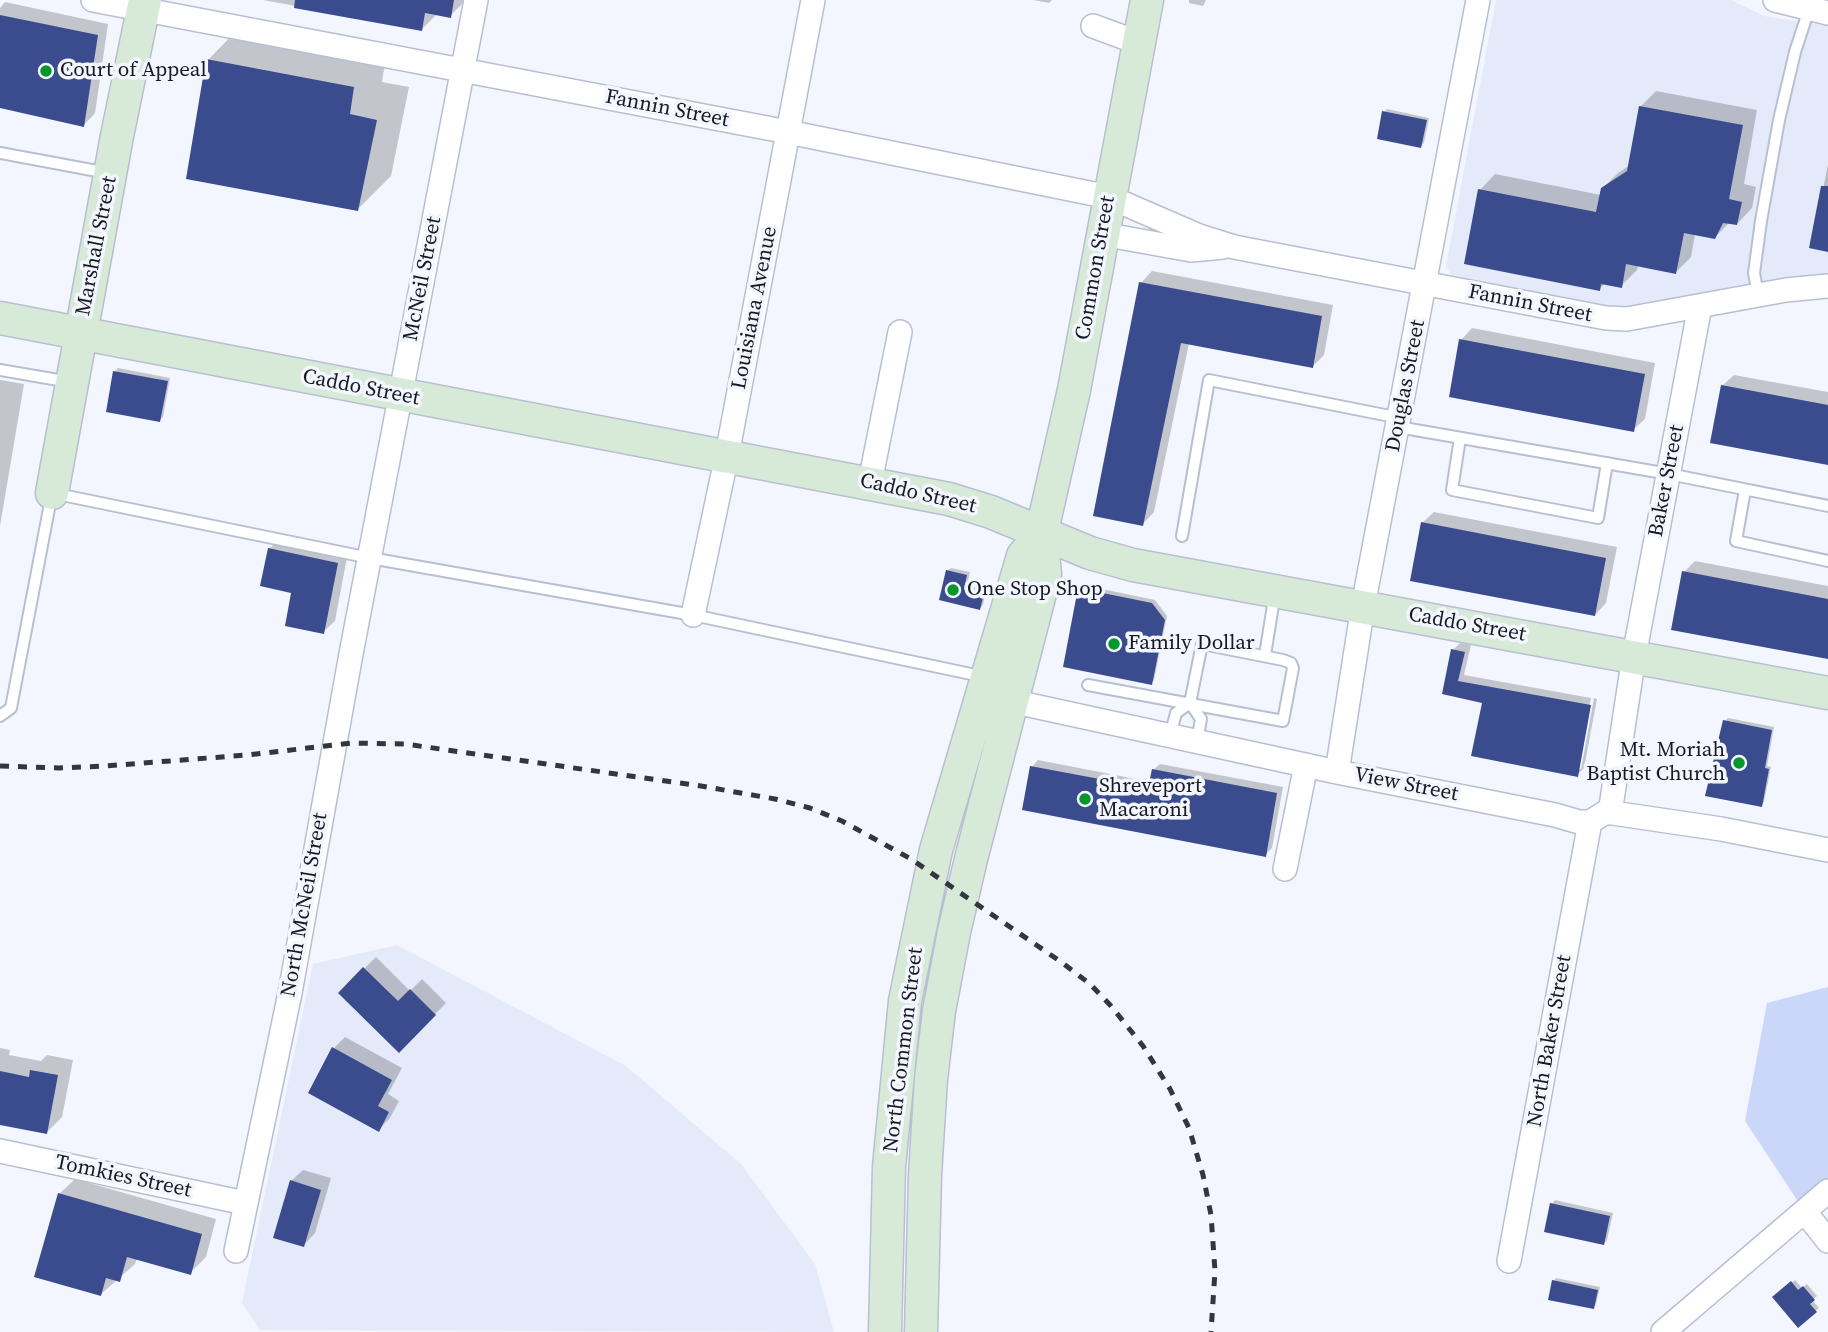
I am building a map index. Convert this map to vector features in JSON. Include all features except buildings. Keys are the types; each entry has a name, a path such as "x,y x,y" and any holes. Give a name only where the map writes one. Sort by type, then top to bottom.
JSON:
{"main road":[{"name":"Common Street","path":"994,691 1045,574 1041,535 1074,390 1147,0"},
{"name":"Marshall Street","path":"52,493 110,174 144,5"},
{"name":"Caddo Street","path":"0,318 401,396 870,482 972,505 1041,535 1133,565 1828,693"},
{"name":"North Common Street","path":"885,1332 889,1167 905,1002 936,850 994,691"},
{"name":"North Common Street","path":"921,1332 925,1175 931,1079 939,1012 963,890 994,691"}],"street":[{"name":"Fannin Street","path":"93,0 144,5 463,71 788,132 1109,197 1199,236 1234,247 1606,318 1627,319 1758,295 1828,286"},
{"name":"McNeil Street","path":"370,558 476,0"},
{"name":"Louisiana Avenue","path":"693,615 727,455 813,0"},
{"name":"Douglas Street","path":"1337,772 1363,606 1478,0"},
{"path":"1776,0 1818,11"},
{"path":"1093,26 1139,43"},
{"name":"Fannin Street","path":"1102,234 1191,250 1234,247"},
{"name":"Baker Street","path":"1600,818 1634,656 1700,306"},
{"path":"870,482 900,332"},
{"name":"North McNeil Street","path":"236,1251 290,993 370,558"},
{"name":"View Street","path":"994,691 1170,736 1555,815 1578,822 1600,818 1721,829 1828,850"},
{"path":"1285,869 1306,765"},
{"name":"North Baker Street","path":"1509,1261 1600,818"},
{"name":"Tomkies Street","path":"0,1151 245,1203"},
{"path":"1664,1332 1828,1191"},
{"path":"1805,1212 1828,1241"}],"lane":[{"path":"1758,295 1754,273 1779,120 1795,52 1818,11"},
{"path":"0,153 110,174"},
{"path":"0,370 72,382"},
{"path":"1182,536 1209,380 1460,438 1668,474 1828,506"},
{"path":"1460,438 1452,490 1598,518 1607,463"},
{"path":"1745,490 1736,541 1828,561"},
{"path":"0,716 11,709 52,493 370,558 693,615 994,691"},
{"path":"1265,655 1275,590"},
{"path":"1088,685 1190,703 1283,721 1293,668 1291,663 1265,655 1202,644 1190,703 1176,713 1170,736"},
{"path":"1190,703 1201,719 1197,741"}],"shaded area":[{"path":"1496,0 1731,0 1764,16 1828,26 1828,276 1792,279 1616,312 1451,275 1446,266"},
{"path":"397,945 626,1066 741,1164 815,1264 834,1332 260,1330 242,1303 313,964"},
{"path":"1828,987 1828,1191 1805,1212 1745,1121 1767,1003"}],"railway":[{"path":"0,766 105,766 247,755 352,743 405,744 775,799 810,808 842,821 911,859 1064,964 1090,984 1143,1046 1170,1089 1189,1128 1203,1175 1211,1215 1215,1271 1211,1332"}],"place":[{"name":"Court of Appeal","path":"46,71"},
{"name":"One Stop Shop","path":"953,590"},
{"name":"Family Dollar","path":"1114,644"},
{"name":"Mt. Moriah Baptist Church","path":"1739,763"},
{"name":"Shreveport Macaroni","path":"1085,799"}]}
